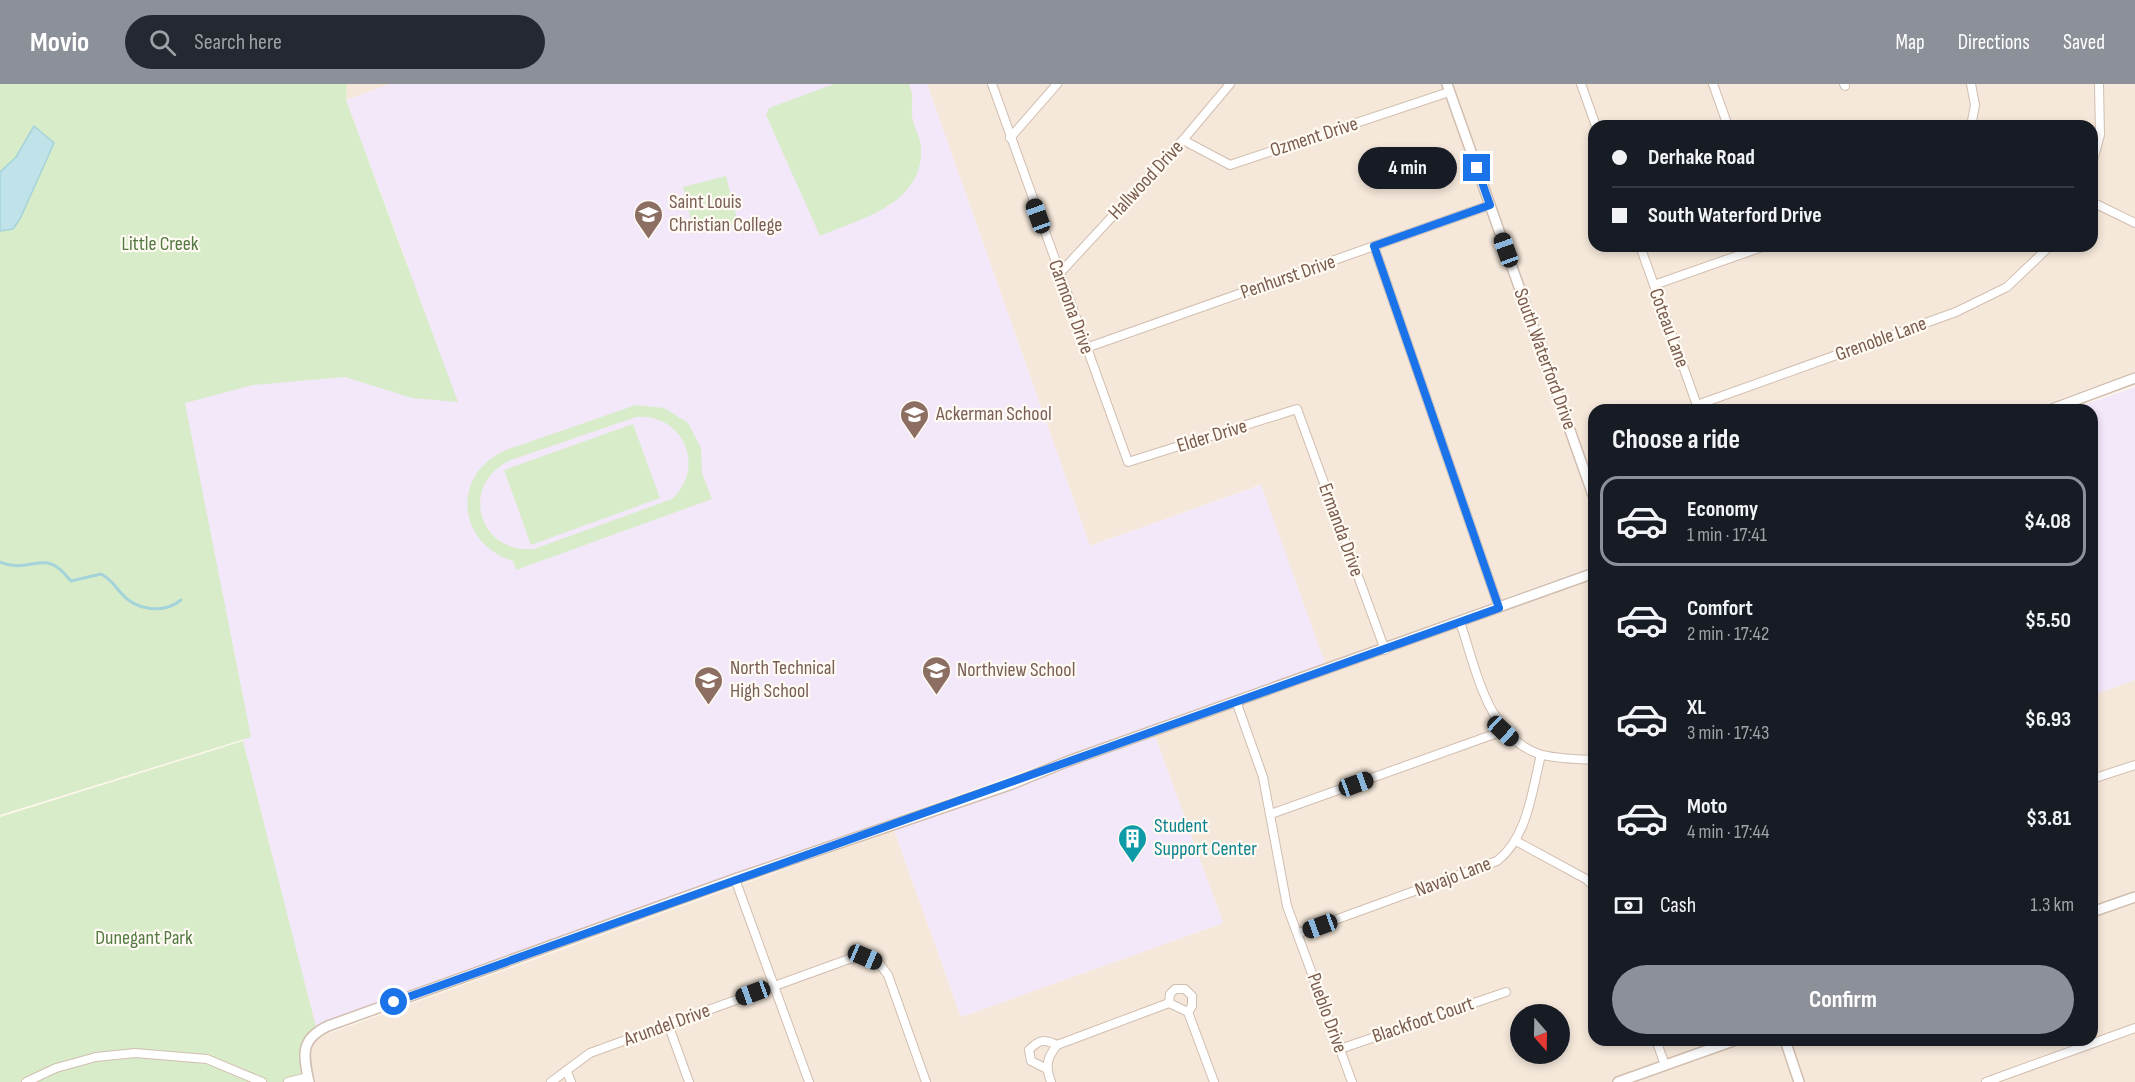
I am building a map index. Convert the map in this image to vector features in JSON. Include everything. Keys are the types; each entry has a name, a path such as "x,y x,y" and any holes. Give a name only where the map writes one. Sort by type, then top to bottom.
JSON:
{"street":[{"name":"Carmona Drive","path":"992,84 1128,462"},
{"path":"1010,138 1057,84"},
{"name":"Hallwood Drive","path":"1059,274 1183,140 1230,84"},
{"path":"1581,84 1594,120"},
{"path":"1713,84 1726,120"},
{"path":"1971,84 1975,105 1972,120"},
{"path":"2098,142 2100,84"},
{"name":"Ozment Drive","path":"1183,140 1230,165 1448,88"},
{"name":"South Waterford Drive","path":"1448,88 1588,481"},
{"name":"Penhurst Drive","path":"1086,348 1490,205"},
{"path":"2098,205 2135,223"},
{"path":"1374,246 1499,608"},
{"name":"Coteau Lane","path":"1642,252 1697,404"},
{"path":"1654,285 1748,252"},
{"name":"Grenoble Lane","path":"1706,404 1956,312 2007,287 2044,252"},
{"path":"2065,404 2135,378"},
{"name":"Elder Drive","path":"1128,462 1297,409"},
{"name":"Ermanda Drive","path":"1297,409 1385,650"},
{"path":"288,1082 309,1080 305,1053 306,1043 313,1033 735,879 1012,784 1588,575"},
{"path":"1460,622 1493,713 1503,731 1527,749 1541,754 1588,759"},
{"name":"Pueblo Drive","path":"1236,701 1263,777 1287,906 1299,933 1352,1082"},
{"path":"1271,814 1503,731"},
{"path":"1541,754 1516,841 1588,881"},
{"path":"2098,777 2135,765"},
{"name":"Navajo Lane","path":"1299,933 1485,867 1508,853 1516,841"},
{"path":"735,879 809,1082"},
{"path":"2098,910 2135,897"},
{"name":"Arundel Drive","path":"551,1082 590,1053 849,959 865,957 878,962 888,975 926,1082"},
{"path":"1169,1004 1170,994 1175,989 1185,989 1192,996 1192,1006 1188,1012"},
{"name":"Blackfoot Court","path":"1341,1049 1506,992"},
{"path":"1051,1082 1047,1069 1047,1058 1057,1045 1169,1004 1188,1012 1214,1082"},
{"path":"668,1024 689,1082"},
{"path":"2098,1041 2135,1028"},
{"path":"1047,1069 1031,1061 1029,1050 1037,1042 1046,1040 1057,1045"},
{"path":"1658,1046 1665,1065"},
{"path":"1618,1082 1719,1046"},
{"path":"1787,1046 1799,1082"},
{"path":"1986,1082 2085,1046"},
{"path":"26,1082 56,1068 96,1057 135,1053 207,1059 262,1082"},
{"path":"567,1072 571,1082"}],"shaded area":[{"path":"347,84 390,84 346,100"},
{"path":"390,84 927,84 1090,546 1261,485 1325,663 329,1021 303,1037 315,1027 243,741 168,384 408,266 346,100"},
{"path":"927,84 2135,84 2135,372 2045,404 1588,404 1588,568 1325,663 1260,485 1090,546"},
{"path":"2135,387 2135,680 2098,693 2098,404 2086,404"},
{"path":"1588,581 1588,1046 2098,1046 2098,693 2135,680 2135,1082 314,1082 309,1050 319,1037 894,830 961,1017 1223,923 1155,736"},
{"path":"1155,736 1223,923 961,1017 894,830"}],"green space":[{"name":"Little Creek","path":"0,84 347,84 346,100 458,402 412,398 345,377 253,385 185,403 251,737 0,815"},
{"path":"834,84 909,84 913,119 921,146 920,166 913,182 888,206 820,236 766,115 769,108"},
{"path":"726,176 738,223 694,234 683,187"},
{"path":"636,405 664,408 688,423 701,448 702,473 712,499 516,570 513,561 494,552 480,539 471,524 468,508 469,491 476,475 488,461 506,450","holes":["636,417 652,418 666,424 685,444 688,472 682,486 672,499 534,549 515,548 499,540 488,529 482,515 480,500 485,484 495,471 511,460"]},
{"path":"633,424 660,498 531,545 504,470"},
{"name":"Dunegant Park","path":"243,741 316,1027 301,1045 303,1082 0,1082 0,817"}],"water":[{"path":"34,126 54,143 20,219 13,229 0,231 0,172 16,157"}],"waterway":[{"path":"0,562 17,566 51,564 71,581 101,574 110,580 127,599 142,607 158,609 181,600"}],"place":[{"name":"Saint Louis Christian College","path":"648,240"},
{"name":"Ackerman School","path":"915,440"},
{"name":"Northview School","path":"936,696"},
{"name":"North Technical High School","path":"709,706"},
{"name":"Student Support Center","path":"1133,864"}],"route":[{"path":"394,1002 735,879 1012,784 1066,762 1499,608 1374,246 1490,205 1477,168"}]}
